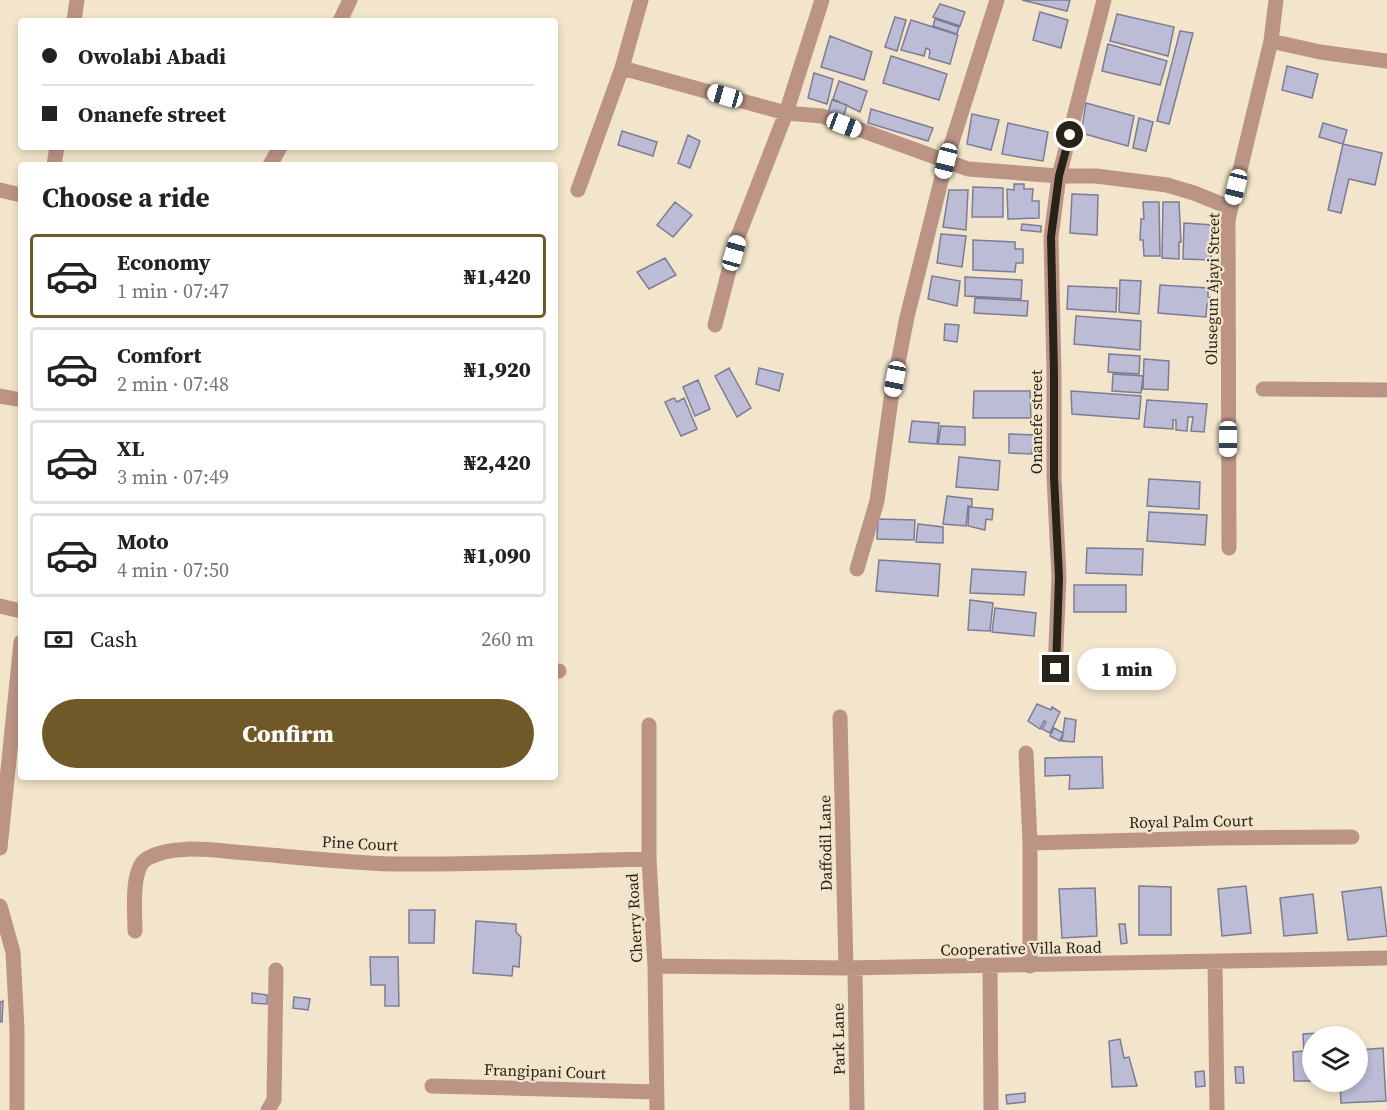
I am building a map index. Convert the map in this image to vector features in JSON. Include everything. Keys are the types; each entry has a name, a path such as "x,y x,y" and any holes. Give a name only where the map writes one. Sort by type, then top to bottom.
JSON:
{"street":[{"path":"74,18 77,0"},
{"path":"341,18 350,0"},
{"path":"578,190 622,68 642,4 641,0"},
{"path":"715,325 737,239 786,113 822,0"},
{"path":"857,569 877,501 891,399 907,318 946,161 997,0"},
{"name":"Onanefe street","path":"1056,669 1059,577 1054,477 1051,237 1059,176 1104,0"},
{"name":"Olusegun Ajayi Street","path":"1228,548 1227,242 1231,208 1271,41 1276,0"},
{"path":"1271,41 1320,52 1387,61"},
{"path":"622,68 786,113 822,116 968,169 1059,176 1096,176 1167,185 1194,192 1231,208"},
{"path":"0,190 18,194"},
{"path":"1263,389 1387,390"},
{"path":"0,396 16,399"},
{"path":"0,606 18,610"},
{"path":"0,848 18,671"},
{"name":"Daffodil Lane","path":"840,717 851,968"},
{"name":"Cherry Road","path":"649,725 649,859 655,966 657,1110"},
{"path":"1026,753 1030,843 1030,966"},
{"name":"Royal Palm Court","path":"1030,843 1352,837"},
{"name":"Pine Court","path":"135,931 135,884 140,867 146,859 158,853 176,850 392,864 649,859"},
{"path":"0,906 13,952 17,1029 17,1110"},
{"name":"Cooperative Villa Road","path":"655,966 851,968 1387,958"},
{"path":"1215,962 1217,1110"},
{"path":"990,966 992,1110"},
{"name":"Park Lane","path":"851,968 857,1110"},
{"path":"267,1110 274,1100 276,970"},
{"name":"Frangipani Court","path":"432,1086 657,1092"}],"building":[{"path":"1022,0 1070,0 1067,11"},
{"path":"940,4 965,12 960,26 933,17"},
{"path":"1040,12 1068,20 1061,48 1033,40"},
{"path":"1117,14 1174,27 1168,56 1110,41"},
{"path":"895,17 906,20 897,51 885,47"},
{"path":"935,19 959,27 957,34 933,26"},
{"path":"911,20 958,35 950,64 929,58 930,50 926,48 924,56 901,50"},
{"path":"1180,31 1193,33 1169,124 1157,121"},
{"path":"830,36 872,52 864,80 821,67"},
{"path":"1108,44 1167,61 1160,85 1102,71"},
{"path":"891,56 947,74 939,100 883,83"},
{"path":"1287,66 1318,74 1312,98 1282,90"},
{"path":"814,73 833,79 827,104 808,98"},
{"path":"839,81 867,91 860,112 833,99"},
{"path":"832,100 847,105 843,118 828,113"},
{"path":"1086,103 1134,116 1128,146 1081,133"},
{"path":"871,109 933,128 928,141 868,123"},
{"path":"972,114 999,120 991,150 967,144"},
{"path":"1139,118 1153,122 1146,151 1133,148"},
{"path":"1008,123 1048,132 1043,161 1002,154"},
{"path":"1323,123 1347,130 1343,144 1319,137"},
{"path":"622,131 657,142 653,156 618,145"},
{"path":"688,135 700,141 690,168 678,163"},
{"path":"1343,144 1382,153 1375,185 1349,179 1341,213 1328,210"},
{"path":"1014,184 1024,184 1024,189 1033,189 1032,201 1039,201 1039,218 1008,219 1007,189 1014,190"},
{"path":"973,187 1003,188 1003,217 972,217"},
{"path":"949,190 968,190 966,230 943,227"},
{"path":"1072,194 1098,195 1097,235 1070,233"},
{"path":"675,202 692,215 673,237 657,225"},
{"path":"1143,202 1159,202 1160,256 1144,256 1143,240 1140,240 1141,219 1144,219"},
{"path":"1163,202 1179,202 1181,242 1179,242 1179,259 1162,258"},
{"path":"1184,223 1213,225 1211,260 1183,259"},
{"path":"1022,224 1041,226 1041,232 1021,230"},
{"path":"941,234 966,236 962,267 937,263"},
{"path":"973,240 1015,242 1015,249 1023,249 1023,263 1016,263 1015,272 973,270"},
{"path":"665,258 676,275 649,289 637,272"},
{"path":"932,276 960,281 957,306 928,299"},
{"path":"965,277 1022,280 1021,299 965,296"},
{"path":"1120,280 1141,281 1139,314 1119,312"},
{"path":"1160,285 1208,288 1208,297 1213,298 1212,305 1207,304 1206,317 1158,313"},
{"path":"1068,286 1117,288 1116,312 1067,309"},
{"path":"975,298 1028,301 1027,316 974,313"},
{"path":"1076,316 1141,321 1140,350 1074,344"},
{"path":"945,324 959,325 957,342 944,340"},
{"path":"1109,354 1140,356 1139,374 1108,372"},
{"path":"1144,359 1169,361 1168,390 1143,389"},
{"path":"729,368 751,408 737,417 715,376"},
{"path":"759,368 783,374 779,391 756,384"},
{"path":"1113,374 1143,376 1141,393 1112,391"},
{"path":"698,380 710,409 695,416 683,387"},
{"path":"974,391 1030,391 1031,418 973,418"},
{"path":"1071,391 1141,396 1139,419 1072,414"},
{"path":"674,398 677,402 684,398 697,429 681,436 665,402"},
{"path":"1147,400 1207,404 1204,432 1191,431 1193,417 1188,417 1187,431 1176,430 1176,420 1173,420 1173,429 1144,427"},
{"path":"912,421 939,423 937,444 909,442"},
{"path":"941,426 965,427 965,445 938,444"},
{"path":"1009,434 1036,435 1036,448 1032,449 1032,454 1009,453"},
{"path":"959,457 1000,461 998,490 956,487"},
{"path":"1149,479 1200,482 1199,509 1147,506"},
{"path":"947,496 972,499 972,507 968,506 966,526 943,524"},
{"path":"969,507 993,509 992,520 986,519 985,530 968,526"},
{"path":"1149,512 1207,515 1205,545 1147,541"},
{"path":"878,519 915,520 914,540 877,539"},
{"path":"918,524 943,527 943,543 916,542"},
{"path":"1087,548 1143,549 1142,575 1086,573"},
{"path":"879,560 940,564 938,596 876,591"},
{"path":"972,569 1026,572 1024,595 970,593"},
{"path":"1074,585 1126,585 1126,612 1074,612"},
{"path":"970,600 993,603 990,631 968,630"},
{"path":"995,608 1036,613 1034,636 992,632"},
{"path":"1037,704 1051,710 1052,707 1060,712 1050,733 1042,729 1046,722 1044,721 1040,729 1028,721"},
{"path":"1065,718 1076,720 1074,742 1062,741"},
{"path":"1054,728 1063,733 1060,741 1050,736"},
{"path":"1102,757 1103,788 1069,789 1070,775 1045,776 1045,758"},
{"path":"1139,886 1171,887 1171,935 1139,935"},
{"path":"1246,886 1251,933 1222,936 1218,889"},
{"path":"1381,887 1387,936 1348,940 1342,892"},
{"path":"1095,888 1097,936 1062,938 1059,889"},
{"path":"1313,894 1317,933 1284,936 1280,898"},
{"path":"409,910 435,910 434,943 409,943"},
{"path":"476,921 516,924 516,932 521,937 519,967 513,966 512,976 473,973"},
{"path":"1119,924 1125,924 1127,943 1121,944"},
{"path":"370,957 398,957 399,1006 385,1006 385,985 371,985"},
{"path":"252,993 267,995 267,1004 252,1003"},
{"path":"294,997 310,999 308,1010 293,1008"},
{"path":"3,1001 2,1022 0,1022 0,1002"},
{"path":"1120,1039 1124,1058 1129,1057 1137,1086 1112,1087 1109,1041"},
{"path":"1383,1048 1386,1101 1341,1103 1340,1092 1368,1092 1368,1049"},
{"path":"1302,1051 1302,1081 1294,1081 1293,1052"},
{"path":"1235,1067 1243,1067 1244,1083 1236,1083"},
{"path":"1204,1071 1205,1086 1196,1087 1195,1072"},
{"path":"1025,1093 1025,1102 1007,1104 1006,1095"}],"route":[{"path":"1056,669 1059,577 1054,477 1051,237 1059,176 1070,135"}]}
